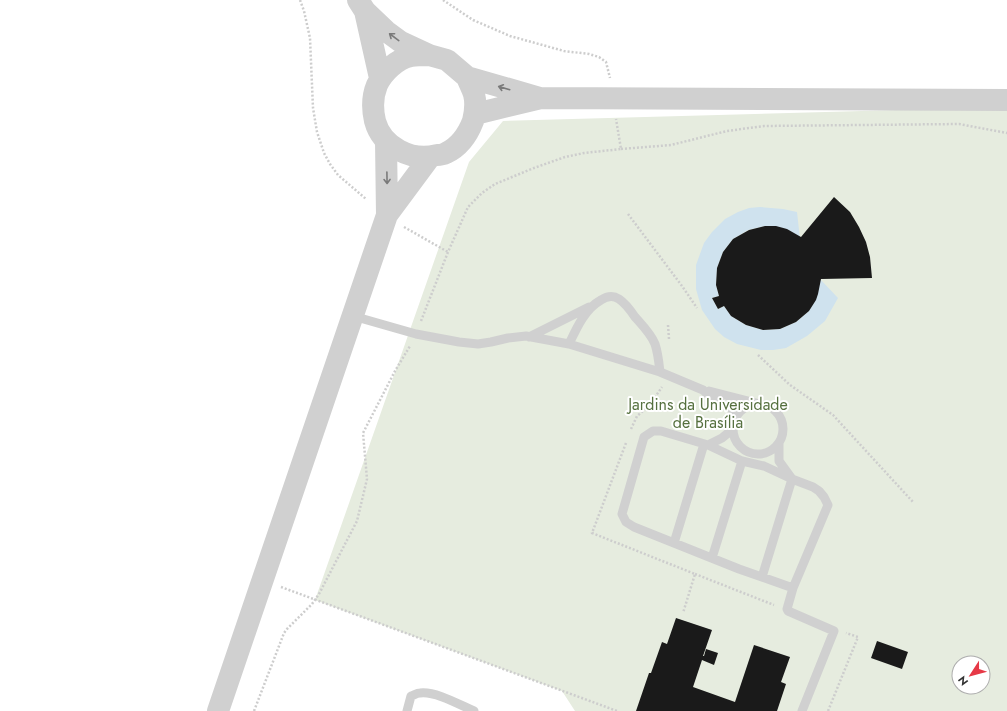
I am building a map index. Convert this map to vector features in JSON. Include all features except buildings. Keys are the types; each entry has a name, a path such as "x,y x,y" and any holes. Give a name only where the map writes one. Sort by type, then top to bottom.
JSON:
{"street":[{"path":"361,6 386,31 400,42 447,60 467,77 541,98"},
{"path":"361,6 380,78"},
{"path":"429,54 410,56 393,64 380,78 374,94 373,110 377,127 386,141 399,151 414,157 430,158 446,153 460,143 470,130 475,114 474,95 467,77"},
{"path":"475,114 541,98 1007,100"},
{"path":"386,141 394,220"},
{"path":"218,711 353,316 394,220 430,158"}],"lane":[{"path":"530,337 605,297 612,296 619,299 645,328 655,344 660,372"},
{"path":"569,344 576,328 594,304"},
{"path":"353,316 416,334 459,342 478,344 526,336 569,344 660,372 702,390 764,405 774,410 781,420 783,428 779,443 779,461 792,480"},
{"path":"702,390 738,413"},
{"path":"764,405 750,405 743,408 738,413 735,418 733,429 735,437 738,444 751,453 759,454 766,452 779,443"},
{"path":"706,444 722,438 733,429"},
{"path":"793,588 739,569 634,527 626,522 622,514 644,437 653,431 661,431 706,444 742,461 764,466 792,480 813,487 824,497 828,505 793,588 787,610 834,631 802,711"},
{"path":"674,543 706,444"},
{"path":"712,558 742,461"},
{"path":"762,577 792,480"},
{"path":"407,711 411,696 418,693 424,693 441,696 474,711"}],"path":[{"path":"300,0 310,38 312,108 317,132 324,153 338,175 368,200"},
{"path":"442,0 473,20 510,36 564,51 588,54 599,57 606,62 614,98 620,149"},
{"path":"420,325 448,252 468,207 482,193 495,184 565,157 584,153 671,145 728,131 764,126 959,124 1007,133"},
{"path":"628,214 697,308"},
{"path":"394,220 448,252"},
{"path":"254,711 284,633 312,604 319,594 357,521 367,479 363,433 395,371 413,342"},
{"path":"758,355 790,385 833,415 913,502"},
{"path":"277,586 617,711"}],"green space":[{"name":"Jardins da Universidade de Brasília","path":"1007,107 1007,711 575,711 562,691 315,600 469,162 503,121"}],"water":[{"path":"760,207 797,212 800,239 765,226 748,230 733,239 723,252 717,268 716,285 719,296 712,298 718,309 724,306 731,316 746,325 763,330 780,329 796,322 809,311 820,279 838,298 825,321 807,336 786,348 773,350 761,350 737,344 724,337 715,329 702,310 696,289 696,265 704,243 712,232 725,219 738,212 749,208"}]}
